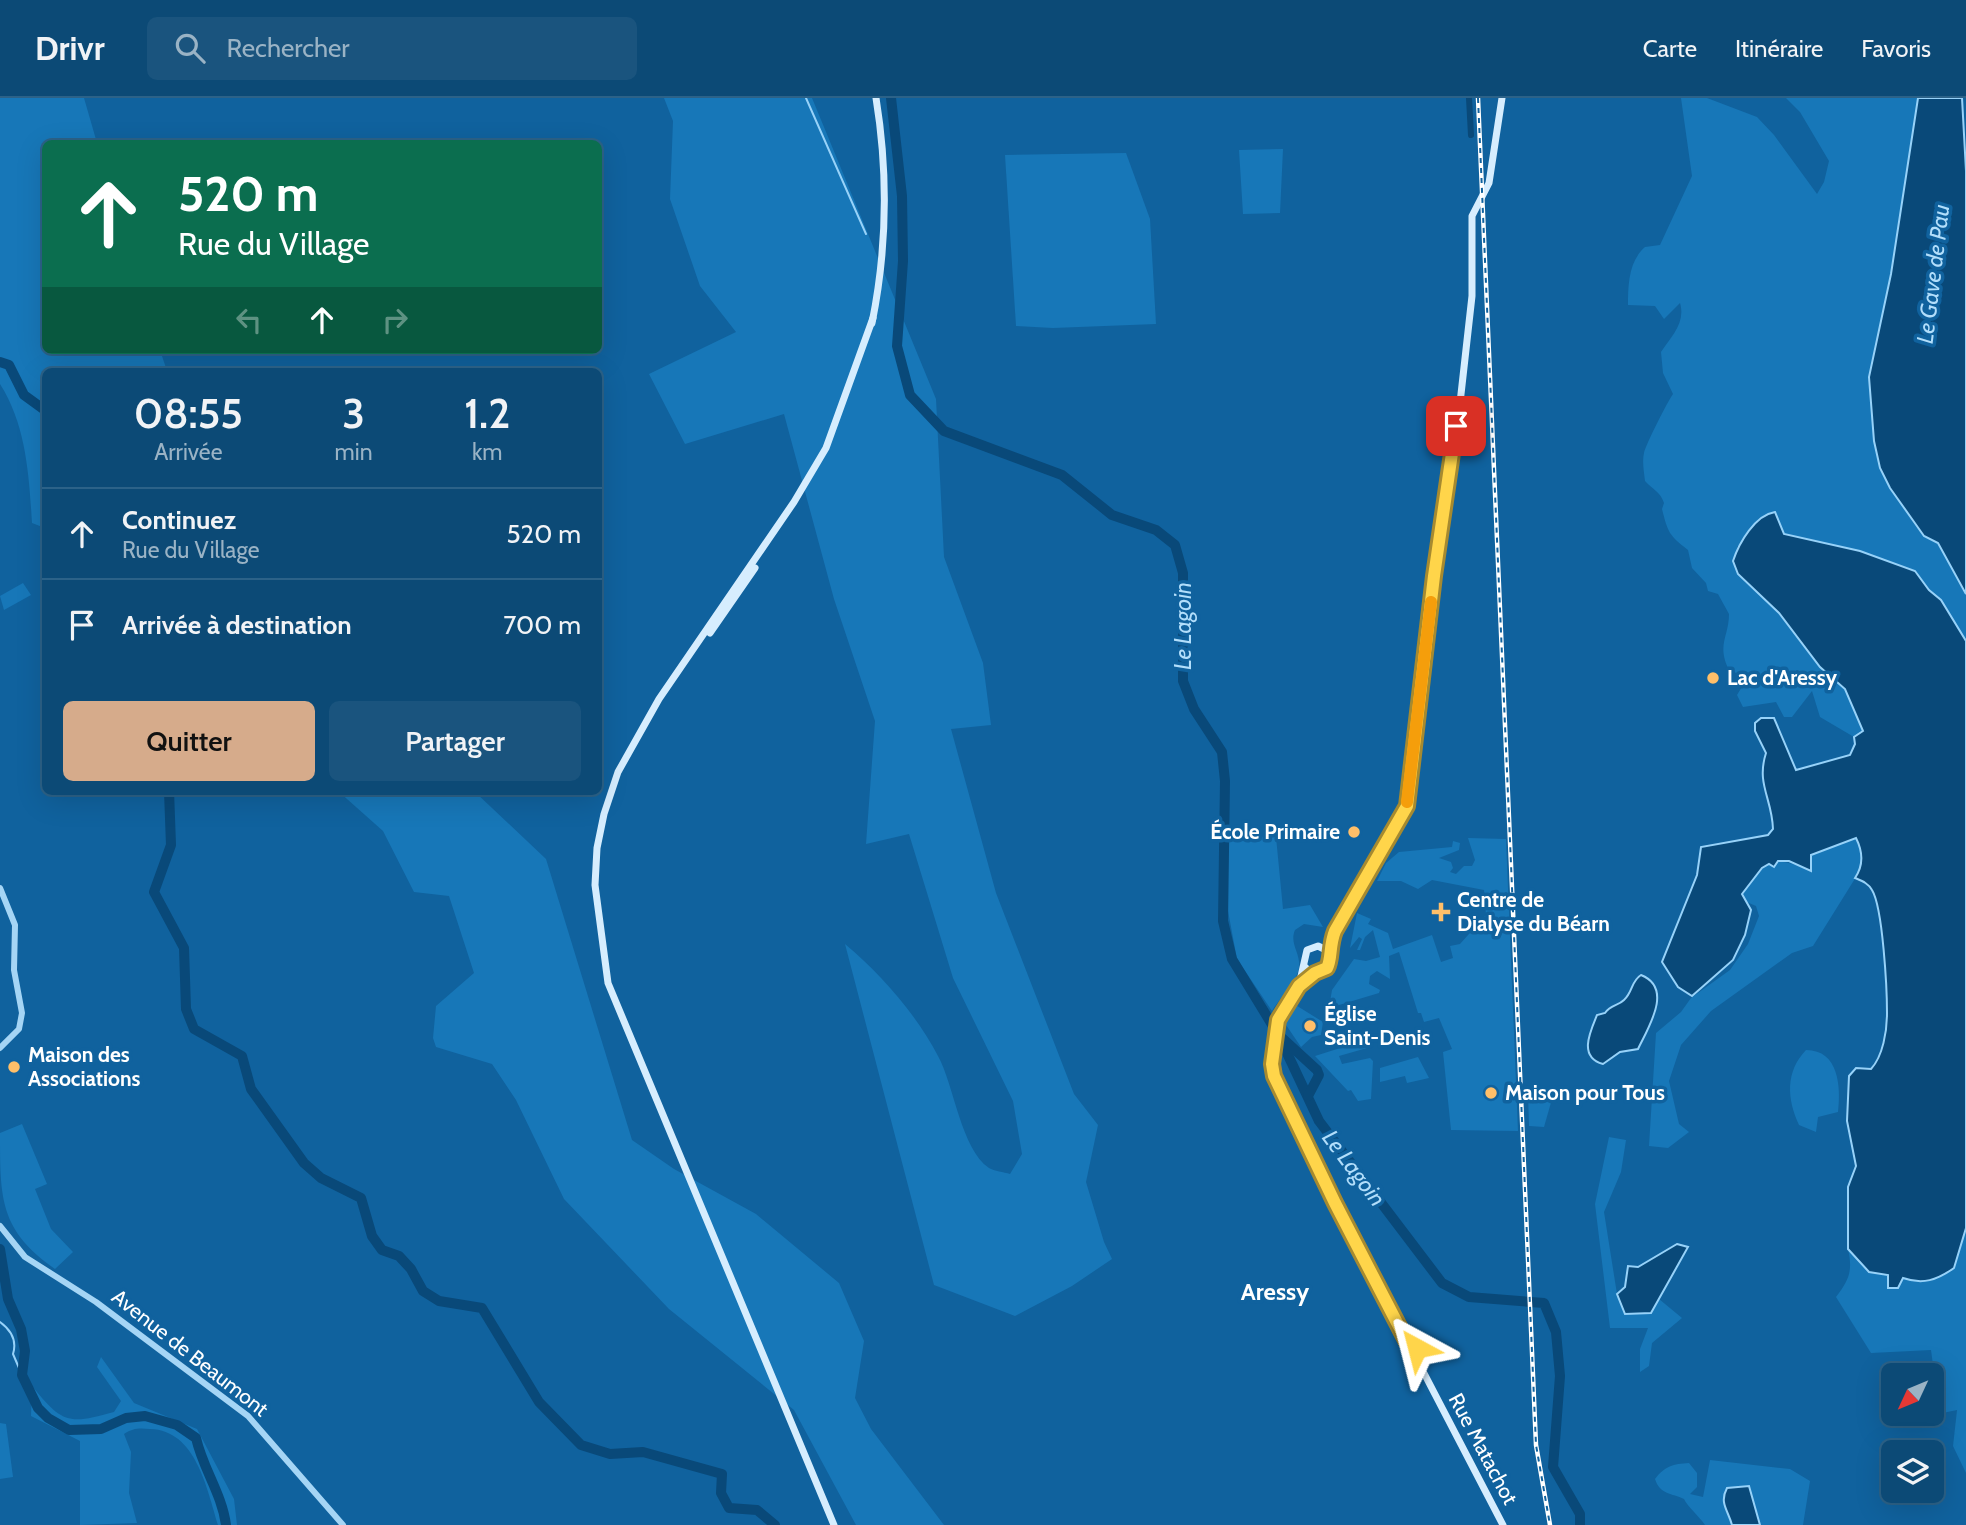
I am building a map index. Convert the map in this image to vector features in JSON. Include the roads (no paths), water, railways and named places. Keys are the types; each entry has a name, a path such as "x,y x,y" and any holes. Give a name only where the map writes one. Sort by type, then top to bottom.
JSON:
{"main road":[{"path":"834,1525 601,953 595,885 597,848 604,814 618,772 659,699 794,502 841,411 873,318 884,221 876,98"},
{"path":"1299,986 1315,973 1327,968 1330,962 1328,951 1335,931 1407,806 1434,576 1460,403 1472,296 1472,216 1489,183 1502,98"},
{"path":"1299,986 1307,950 1318,946 1335,931"},
{"path":"1318,946 1328,951"},
{"path":"1304,965 1315,973"},
{"name":"Rue Matachot","path":"1299,986 1278,1020 1274,1036 1272,1064 1282,1097 1407,1342 1416,1343 1417,1348 1413,1352 1503,1525"}],"street":[{"path":"0,888 15,925 15,970 22,1013 19,1029 0,1048"},
{"name":"Avenue de Beaumont","path":"0,1226 25,1258 96,1302 248,1416 342,1525"}],"water":[{"name":"Le Gave de Pau","path":"1918,98 1962,98 1966,171 1966,594 1938,543 1924,536 1890,488 1880,468 1874,441 1869,377 1891,274"},
{"name":"Lac d'Aressy","path":"1775,512 1784,534 1860,551 1915,571 1929,590 1941,600 1966,641 1966,1228 1954,1268 1930,1280 1903,1278 1898,1288 1888,1288 1888,1275 1869,1272 1848,1249 1848,1187 1856,1166 1847,1121 1849,1076 1856,1068 1871,1069 1875,1064 1884,1043 1887,1013 1879,914 1870,888 1865,882 1855,878 1862,858 1856,838 1811,855 1811,871 1789,861 1778,861 1774,867 1769,864 1762,868 1742,894 1751,910 1745,935 1733,960 1692,996 1678,987 1662,962 1697,875 1701,847 1768,835 1773,829 1763,774 1766,753 1755,731 1755,723 1761,718 1774,718 1796,770 1850,755 1855,744 1854,737 1863,731 1845,689 1820,667 1779,613 1738,574 1733,561 1739,546 1761,518"},
{"path":"1641,975 1651,981 1656,989 1657,999 1652,1020 1638,1049 1620,1052 1603,1064 1595,1061 1588,1050 1588,1043 1597,1015 1605,1013 1624,1000 1635,980"},
{"path":"1677,1244 1688,1247 1651,1313 1625,1314 1617,1294 1625,1287 1628,1266 1638,1267"},
{"path":"1749,1486 1760,1525 1732,1525 1724,1502 1727,1488"}],"waterway":[{"path":"806,98 866,234"},
{"name":"Le Lagoin","path":"891,98 902,196 903,261 897,346 910,395 944,431 1062,475 1112,515 1156,530 1175,545 1183,573 1183,681 1194,709 1222,752 1225,781 1223,921 1232,959 1279,1036 1319,1121 1442,1283 1469,1297 1544,1303 1556,1332 1560,1376 1553,1467 1580,1514 1580,1525"},
{"path":"1469,98 1471,135"},
{"path":"0,362 9,365 24,395 42,408"},
{"path":"169,795 171,845 154,892 184,948 186,1009 194,1029 242,1056 251,1089 304,1163 321,1178 361,1198 372,1236 382,1250 399,1256 411,1269 423,1291 439,1301 482,1308 539,1402 581,1445 610,1454 643,1452 722,1474 721,1493 729,1508 757,1510 775,1525"},
{"path":"1282,1038 1317,1070 1319,1075 1308,1096"},
{"path":"0,1249 8,1299 21,1329 25,1351 22,1375 38,1408 48,1418 69,1430 101,1429 126,1418 145,1416 177,1425 196,1438 221,1503 226,1525"},
{"path":"0,1322 12,1336 13,1354 22,1375"}],"railway":[{"path":"1478,98 1536,1445 1550,1525"}],"place":[{"name":"Lac d'Aressy","path":"1713,678"},
{"name":"École Primaire","path":"1354,832"},
{"name":"Centre de Dialyse du Béarn","path":"1441,912"},
{"name":"Église Saint-Denis","path":"1310,1026"},
{"name":"Maison des Associations","path":"14,1067"},
{"name":"Maison pour Tous","path":"1491,1093"}],"district":[{"name":"Aressy","path":"1275,1292"}]}
